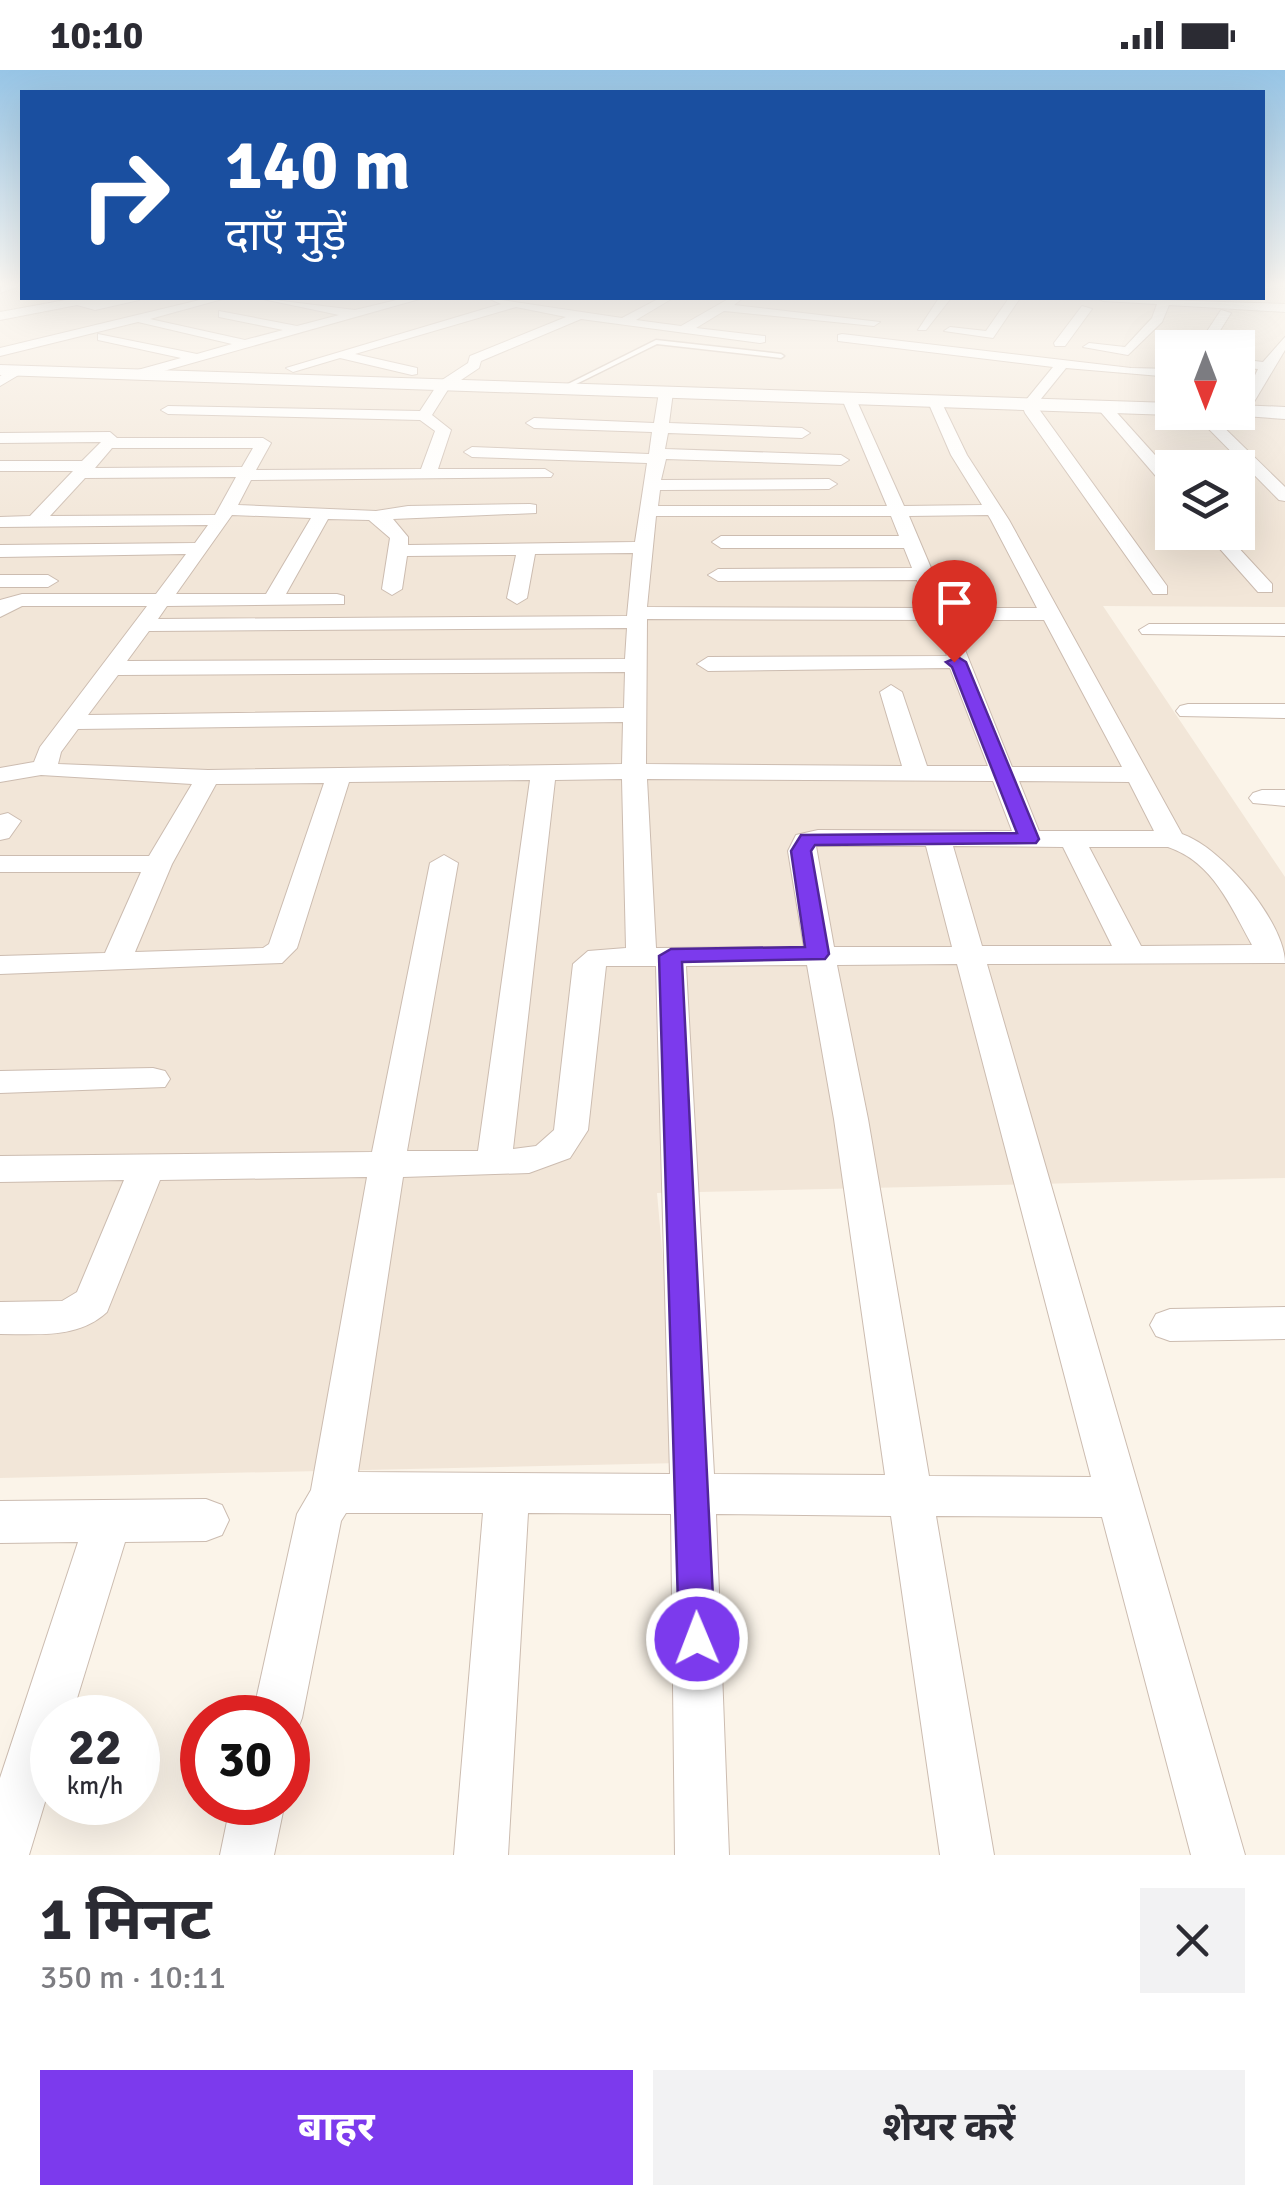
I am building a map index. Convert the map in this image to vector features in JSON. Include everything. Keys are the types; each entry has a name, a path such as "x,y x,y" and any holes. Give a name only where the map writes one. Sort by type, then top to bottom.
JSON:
{"street":[{"path":"139,374 155,369"},
{"path":"406,369 412,371"},
{"path":"424,416 444,385 468,369"},
{"path":"1028,405 1058,369"},
{"path":"1127,369 1155,372"},
{"path":"1255,395 1267,369"},
{"path":"0,382 8,370 1155,409"},
{"path":"222,442 264,378"},
{"path":"1255,386 1261,388"},
{"path":"666,392 642,547 634,771 656,956 694,1494 702,1855"},
{"path":"849,398 1029,839"},
{"path":"935,402 959,455 994,510 1170,838"},
{"path":"1028,405 1074,477 1160,590"},
{"path":"1104,407 1155,465"},
{"path":"168,410 424,416 443,430 428,474"},
{"path":"1255,413 1285,414"},
{"path":"534,423 802,432"},
{"path":"1217,430 1285,496"},
{"path":"0,438 110,437 35,522"},
{"path":"45,768 50,752 224,515 263,444 108,443"},
{"path":"472,452 841,460"},
{"path":"0,466 167,473 545,474"},
{"path":"68,488 156,487 167,473"},
{"path":"652,484 830,484"},
{"path":"131,522 147,498"},
{"path":"0,522 131,522 323,512 376,516 408,510 530,509"},
{"path":"649,511 994,510"},
{"path":"273,599 323,512"},
{"path":"376,516 400,536 392,590"},
{"path":"722,542 910,542"},
{"path":"400,551 642,547"},
{"path":"0,552 200,548"},
{"path":"517,598 527,549"},
{"path":"1230,550 1265,588"},
{"path":"718,576 922,574"},
{"path":"0,581 176,579"},
{"path":"0,612 15,600 337,600"},
{"path":"144,625 1048,614"},
{"path":"1149,630 1285,630"},
{"path":"708,664 958,662"},
{"path":"114,668 636,665"},
{"path":"891,692 917,774"},
{"path":"1188,711 1285,711"},
{"path":"72,722 636,715"},
{"path":"0,775 45,768 91,776 208,777 634,771 1138,775"},
{"path":"494,1162 543,774"},
{"path":"115,963 158,864 208,777"},
{"path":"0,965 255,960 277,952 282,948 338,777"},
{"path":"937,838 1218,1855"},
{"path":"967,1855 851,1119 801,851 804,841 1170,838 1188,842 1219,866 1278,954"},
{"path":"1072,840 1131,954"},
{"path":"281,1695 320,1514 332,1498 387,1164 444,863"},
{"path":"0,864 158,864"},
{"path":"0,1169 538,1160 565,1145 572,1130 588,964 598,957 1278,954"},
{"path":"0,1082 154,1078"},
{"path":"0,1318 70,1316 86,1309 93,1301 147,1168"},
{"path":"1170,1325 1285,1323"},
{"path":"332,1498 352,1492 1120,1498"},
{"path":"481,1855 508,1493"},
{"path":"2,1855 13,1778 108,1520"},
{"path":"0,1522 206,1520"},
{"path":"247,1855 253,1825"}],"lane":[{"path":"562,389 601,369"}],"shaded area":[{"path":"0,369 1155,369 1155,430 1255,430 1255,369 1285,369 1285,607 1103,606 1285,877 1285,1178 657,1193 681,1463 0,1478"}],"route":[{"path":"697,1639 671,956 818,954 801,851 802,843 808,839 1029,839 958,662 954,662"}]}
